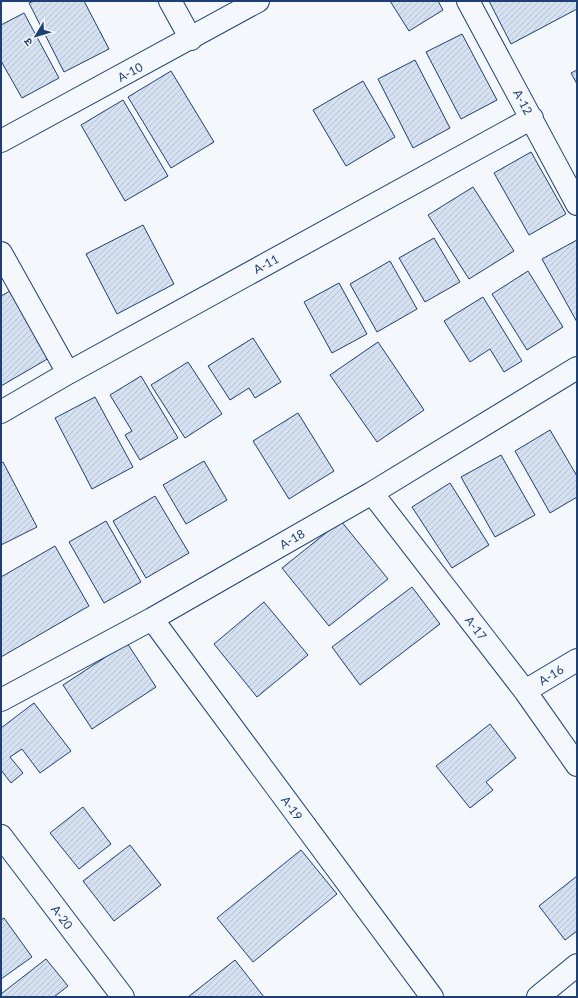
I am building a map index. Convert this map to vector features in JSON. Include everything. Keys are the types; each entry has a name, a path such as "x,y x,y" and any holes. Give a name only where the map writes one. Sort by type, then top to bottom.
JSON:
{"street":[{"path":"170,1 191,39"},
{"name":"A-10","path":"1,141 191,39 258,1"},
{"name":"A-12","path":"468,1 577,204"},
{"name":"A-11","path":"1,412 68,373 532,118"},
{"path":"1,253 68,373"},
{"name":"A-18","path":"1,700 152,619 372,493 577,368"},
{"name":"A-17","path":"372,493 525,691 577,765"},
{"name":"A-19","path":"152,619 432,997"},
{"name":"A-16","path":"525,691 577,660"},
{"name":"A-20","path":"1,836 124,997"},
{"path":"538,997 577,965"}],"building":[{"path":"34,1 84,1 109,49 64,72 29,3"},
{"path":"390,1 438,1 443,10 409,31"},
{"path":"489,1 577,1 577,9 511,44"},
{"path":"24,13 59,78 22,98 1,61 1,25"},
{"path":"462,34 497,100 461,119 426,52"},
{"path":"415,60 450,128 413,148 378,79"},
{"path":"577,70 577,84 571,73"},
{"path":"171,71 214,142 171,168 128,97"},
{"path":"363,81 395,137 346,166 313,110"},
{"path":"123,100 168,176 125,201 81,125"},
{"path":"531,152 566,214 529,235 494,173"},
{"path":"473,187 514,251 469,279 428,215"},
{"path":"143,225 174,284 117,314 86,254"},
{"path":"434,238 460,282 425,302 399,258"},
{"path":"577,240 577,322 542,259"},
{"path":"390,261 417,309 377,332 350,284"},
{"path":"528,271 563,327 527,350 492,294"},
{"path":"339,283 367,334 332,353 304,302"},
{"path":"10,291 49,358 1,386 1,296"},
{"path":"483,297 522,361 504,372 490,349 470,362 444,321"},
{"path":"253,338 281,382 255,398 249,388 230,400 208,366"},
{"path":"378,342 424,410 377,442 330,375"},
{"path":"188,362 222,414 185,438 151,385"},
{"path":"141,376 178,438 140,460 125,435 132,431 110,395"},
{"path":"95,397 133,467 92,489 55,418"},
{"path":"298,413 334,471 289,499 253,441"},
{"path":"550,430 577,476 577,497 550,513 515,451"},
{"path":"501,455 535,515 495,537 461,477"},
{"path":"204,461 227,500 186,524 163,485"},
{"path":"3,462 37,527 1,545 1,463"},
{"path":"450,483 489,545 452,568 412,507"},
{"path":"155,496 189,553 146,578 113,521"},
{"path":"106,521 141,582 104,603 69,542"},
{"path":"341,521 388,579 329,626 282,568"},
{"path":"55,546 89,606 1,657 1,577"},
{"path":"412,587 440,624 360,685 332,647"},
{"path":"264,602 308,655 257,697 214,644"},
{"path":"127,643 156,687 92,729 63,685"},
{"path":"34,703 71,751 40,773 22,749 10,757 23,773 11,783 1,770 1,728"},
{"path":"490,724 516,758 486,782 493,790 470,808 436,766"},
{"path":"83,807 111,844 79,869 50,833"},
{"path":"130,845 161,885 114,921 83,881"},
{"path":"301,850 337,894 253,962 217,918"},
{"path":"577,876 577,931 565,940 539,906"},
{"path":"4,918 32,957 1,979 1,920"},
{"path":"46,959 68,986 54,997 1,997 1,994"},
{"path":"235,960 264,997 188,997"}]}
